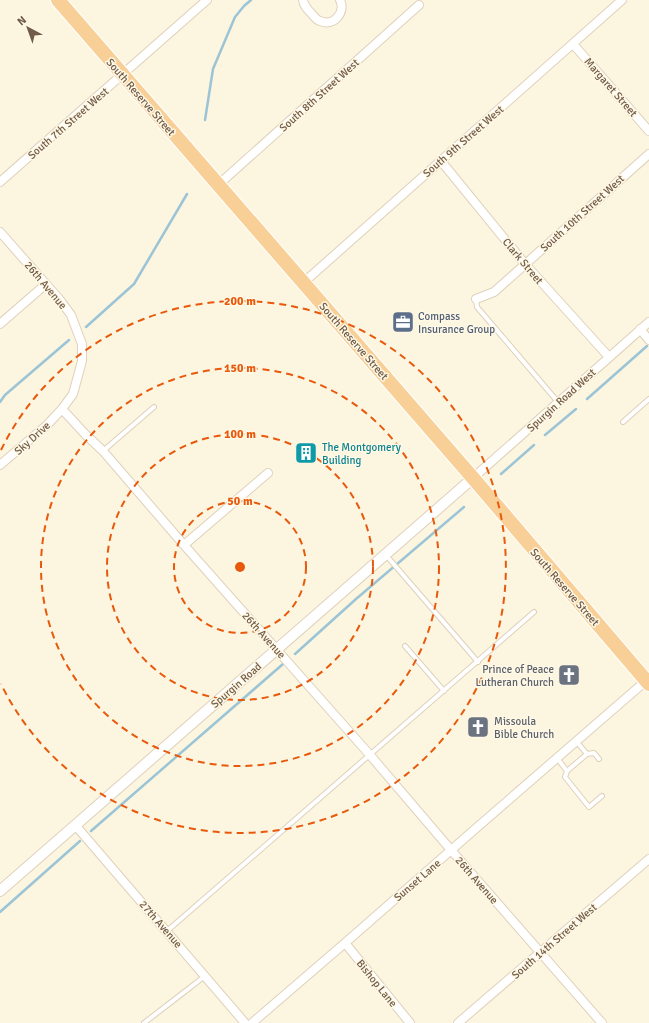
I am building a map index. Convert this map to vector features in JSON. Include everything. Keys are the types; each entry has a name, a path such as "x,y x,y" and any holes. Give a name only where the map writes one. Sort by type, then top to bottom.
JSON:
{"highway":[{"name":"South Reserve Street","path":"58,0 648,681"}],"street":[{"name":"South 7th Street West","path":"0,182 207,0"},
{"path":"303,0 306,8 318,20 327,23 340,15 342,7 340,0"},
{"name":"South 9th Street West","path":"303,283 622,0"},
{"name":"South 8th Street West","path":"218,185 419,5"},
{"name":"Margaret Street","path":"573,44 649,131"},
{"name":"South 10th Street West","path":"476,299 494,292 649,154"},
{"name":"Clark Street","path":"440,161 525,264 609,357"},
{"name":"26th Avenue","path":"0,232 60,300 71,315 82,344 82,361 73,394 62,409 103,451 370,755 602,1023"},
{"path":"0,324 46,284"},
{"name":"Spurgin Road West","path":"473,478 649,322"},
{"path":"640,329 649,340"},
{"name":"Sky Drive","path":"0,465 47,425 62,409"},
{"path":"184,545 268,473"},
{"name":"Spurgin Road","path":"0,891 473,478"},
{"name":"Sunset Lane","path":"252,1023 345,944 600,720 648,681"},
{"name":"27th Avenue","path":"76,826 245,1023"},
{"name":"South 14th Street West","path":"458,1023 649,859"},
{"name":"Bishop Lane","path":"345,944 410,1023"}],"lane":[{"path":"476,299 477,307 558,402"},
{"path":"623,422 649,399"},
{"path":"103,451 154,407"},
{"path":"385,554 478,662"},
{"path":"167,931 534,612"},
{"path":"404,646 444,691"},
{"path":"576,741 587,754"},
{"path":"599,759 594,753 587,754 567,771 565,778 589,807 602,796"},
{"path":"556,758 567,771"},
{"path":"144,1023 205,976"}],"waterway":[{"path":"205,120 213,69 235,17 251,0"},
{"path":"86,327 134,284 187,194"},
{"path":"0,402 5,395 69,340"},
{"path":"587,399 647,346"},
{"path":"545,435 576,409"},
{"path":"501,474 534,445"},
{"path":"295,654 356,599 464,507"},
{"path":"91,831 283,664"},
{"path":"0,912 80,841"}],"place":[{"name":"Compass Insurance Group","path":"403,322"},
{"name":"The Montgomery Building","path":"306,453"},
{"name":"Prince of Peace Lutheran Church","path":"569,675"},
{"name":"Missoula Bible Church","path":"478,727"}]}
